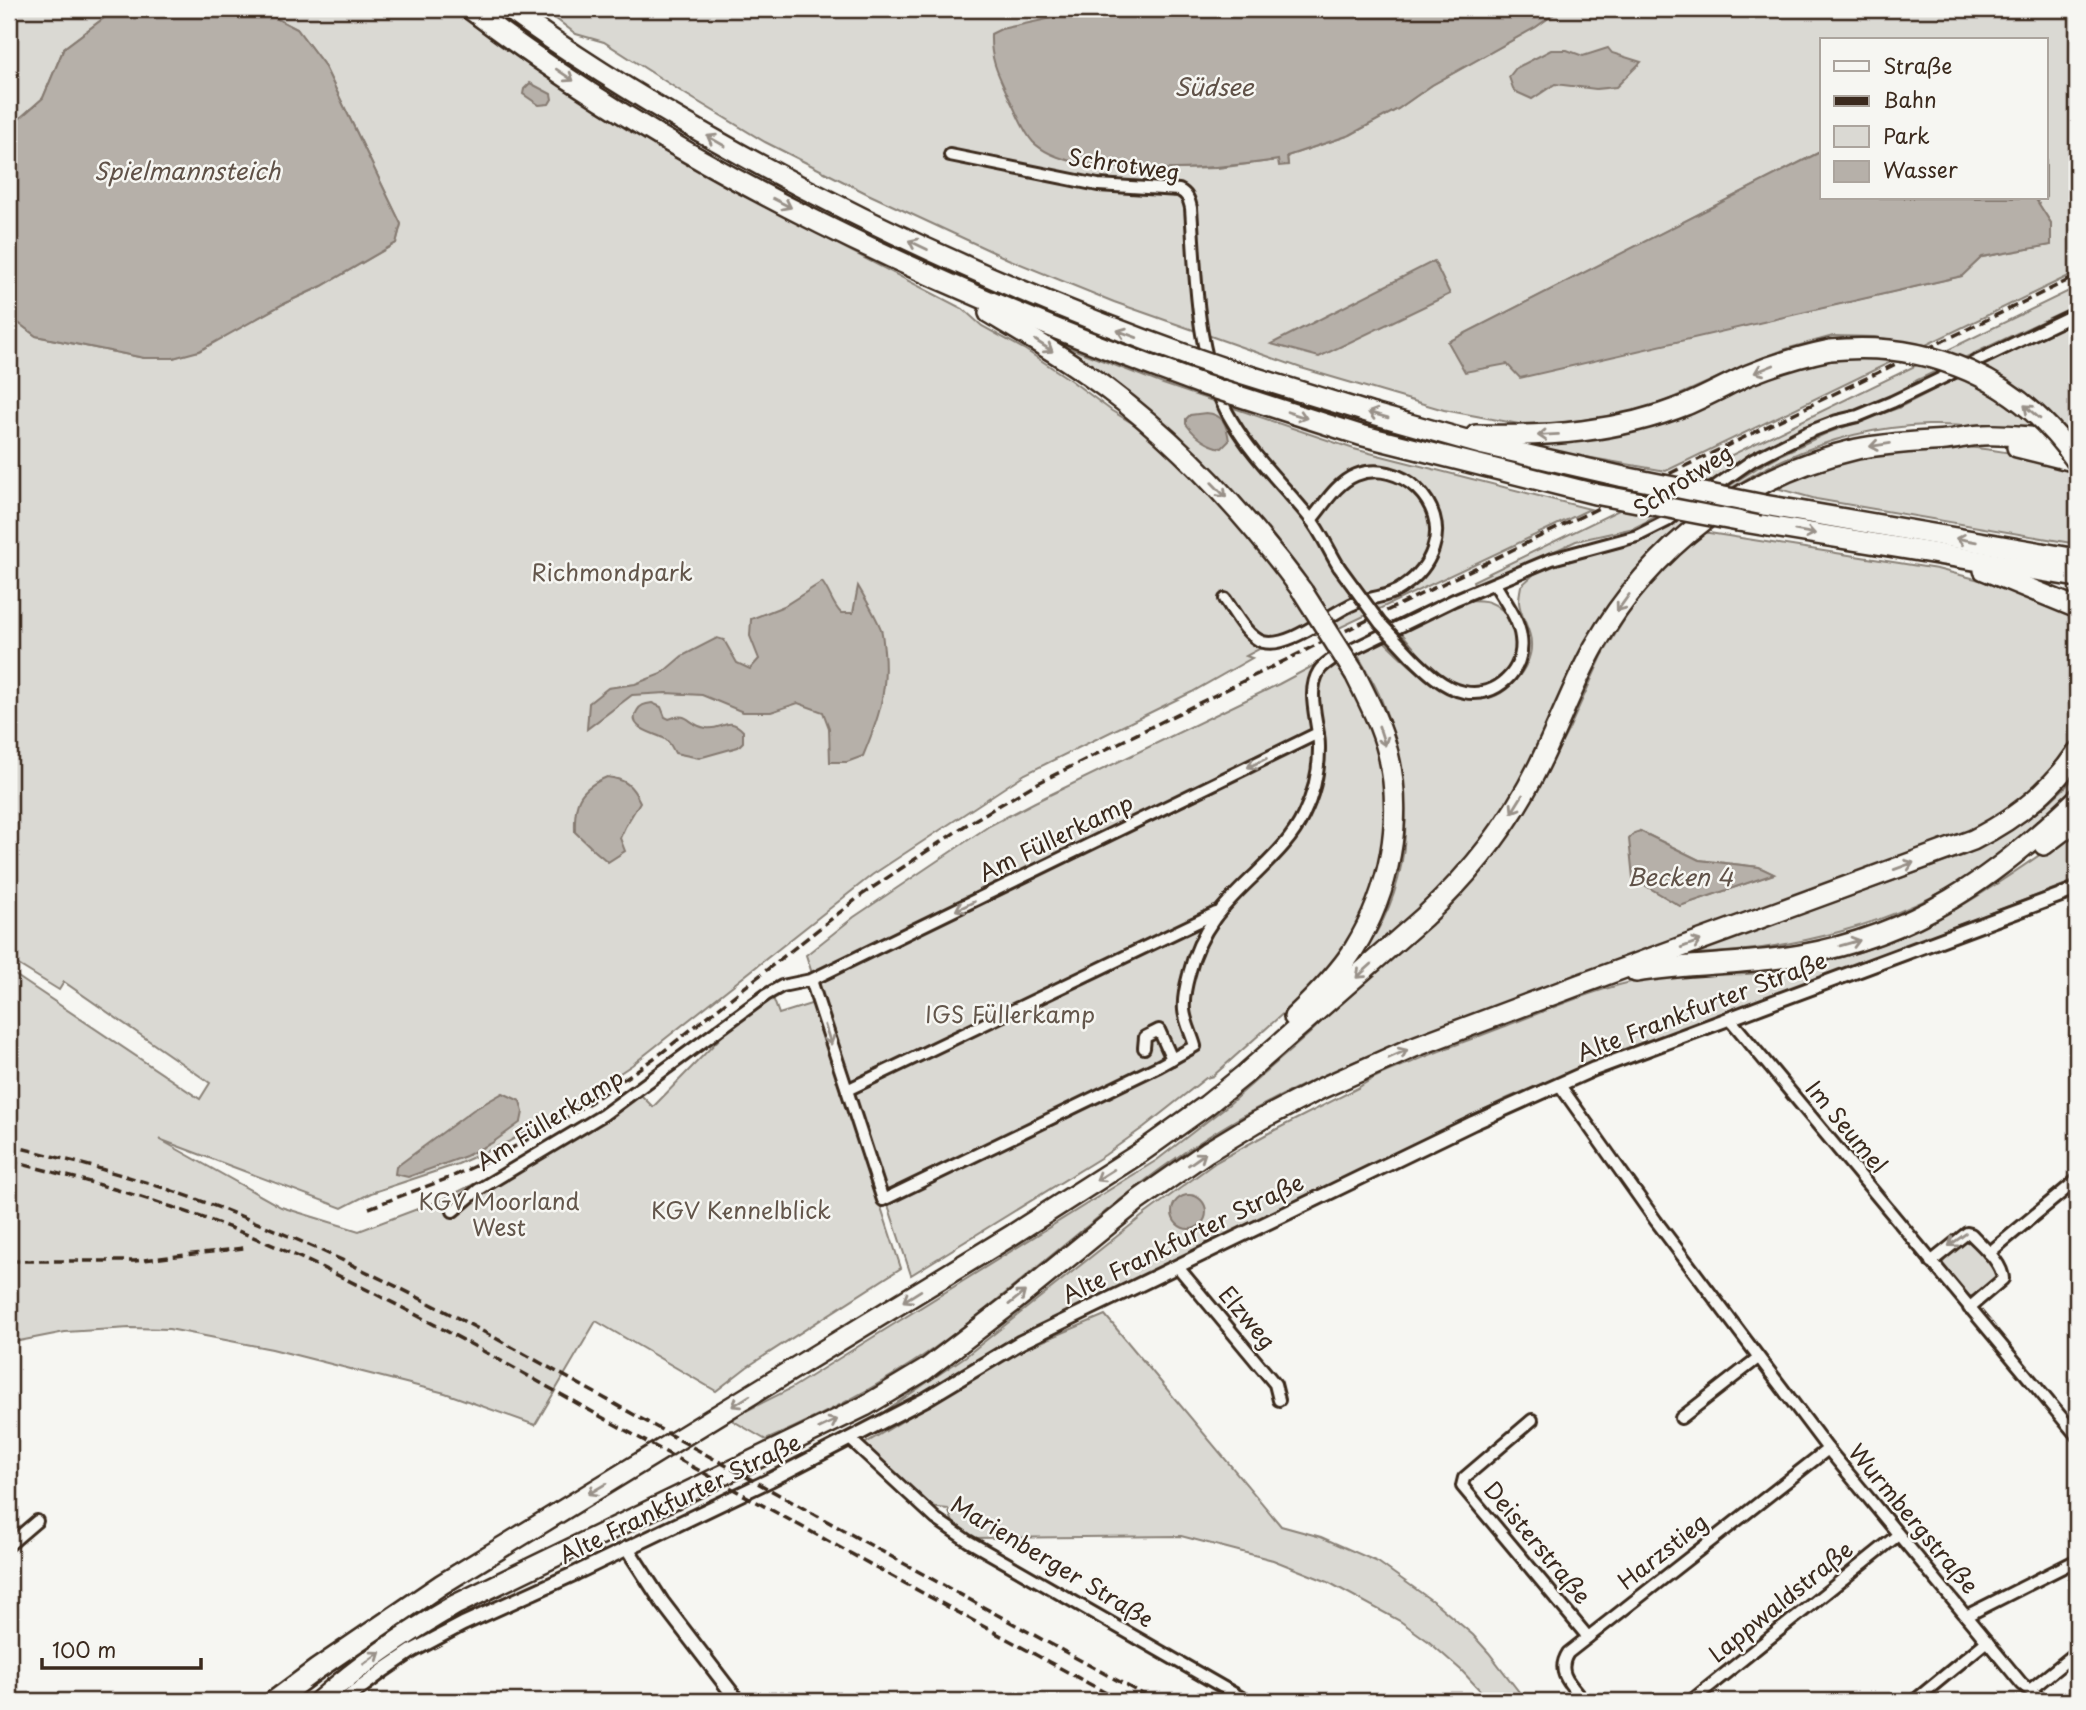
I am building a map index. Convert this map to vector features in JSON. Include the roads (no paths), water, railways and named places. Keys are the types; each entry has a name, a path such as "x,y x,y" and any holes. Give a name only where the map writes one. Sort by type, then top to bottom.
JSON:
{"highway":[{"path":"470,9 576,83 701,159 834,230 922,273 1072,336 1201,384 1360,435 1595,494 1738,521 2077,577"},
{"path":"509,9 598,70 683,122 858,216 1047,302 1192,357 1444,434 1623,477 1763,505 2077,559"},
{"path":"922,273 1085,373 1153,426 1248,520 1303,592 1355,674 1380,727 1388,754 1393,784 1393,842 1378,900 1353,950 1335,975 1307,1004 1161,1138"},
{"path":"1444,434 1544,436 1618,426 1686,405 1785,361 1830,350 1870,348 1910,352 1968,370 2003,390 2036,414 2077,462"},
{"path":"274,1701 390,1619 544,1521 1000,1242 1161,1138 1207,1105 1336,996 1437,904 1469,870 1525,791 1593,649 1608,625 1643,578 1680,539 1706,519 1738,497 1777,477 1804,465 1858,449 1988,435 2077,443"},
{"path":"1948,440 2018,447 2077,462"},
{"path":"2033,551 2077,553"},
{"path":"1940,555 2077,608"},
{"path":"319,1701 371,1658 455,1605 864,1406 925,1370 1137,1201 1207,1152 1260,1120 1320,1088 1414,1047 1973,839 2006,822 2035,799 2062,773 2077,752"},
{"path":"1581,984 1643,971 1801,955 1848,944 1897,927 1922,916 1992,873 2033,841 2077,799"},
{"path":"1992,873 2013,868 2077,820"},
{"path":"291,1701 390,1619"}],"street":[{"name":"Schrotweg","path":"950,155 1098,185 1179,190 1189,198 1203,339 1216,386 1231,421 1259,460 1311,520 1339,568 1380,623 1410,656 1434,677 1462,692 1482,692 1502,685 1518,663 1521,635 1495,584 1552,559 1623,541 1650,530 1667,521 1732,473 1806,433 1892,402 2077,313"},
{"path":"1225,599 1257,639 1265,643 1276,642 1304,631 1352,604 1395,592 1420,572 1435,544 1436,524 1425,497 1409,482 1389,472 1370,472 1352,477 1339,486 1311,520"},
{"path":"811,981 883,1200 1195,1046 1184,1010 1187,981 1202,937 1219,911 1274,857 1295,831 1314,785 1320,750 1313,700 1319,670 1331,660 1454,600 1495,584"},
{"name":"Am Füllerkamp","path":"453,1211 478,1190 603,1115 782,986 811,981 1318,733"},
{"name":"Alte Frankfurter Straße","path":"343,1701 380,1672 438,1637 850,1439 926,1399 1021,1342 1473,1123 1559,1084 1729,1018 2077,889"},
{"path":"847,1090 1219,911"},
{"name":"Im Seumel","path":"1729,1018 2077,1436"},
{"path":"1144,1048 1145,1037 1158,1030 1172,1059"},
{"name":"Wurmbergstraße","path":"1559,1084 1656,1222 1828,1449 2022,1684 2043,1701"},
{"path":"1989,1253 2077,1180"},
{"path":"1931,1262 1967,1233 1989,1253 2002,1270 2003,1279 1969,1308"},
{"name":"Elzweg","path":"1177,1266 1275,1384 1279,1400"},
{"path":"1681,1418 1758,1358"},
{"name":"Deisterstraße","path":"1532,1420 1464,1478 1462,1486 1587,1637"},
{"name":"Marienberger Straße","path":"850,1439 936,1519 968,1541 1247,1701"},
{"name":"Harzstieg","path":"1584,1701 1565,1676 1563,1665 1568,1653 1828,1449"},
{"path":"9,1545 37,1521"},
{"name":"Lappwaldstraße","path":"1691,1701 1898,1535"},
{"path":"627,1548 662,1602 738,1701"},
{"path":"1966,1616 2077,1560"},
{"path":"1914,1701 1987,1641"},
{"path":"2030,1690 2077,1652"}],"water":[{"name":"Spielmannsteich","path":"130,9 258,9 297,29 324,65 401,224 396,243 322,286 283,304 199,351 173,358 144,358 36,336 9,316 9,133 18,120 43,98 64,48 112,12"},
{"name":"Südsee","path":"1076,9 1561,9 1536,27 1350,135 1287,156 1288,165 1279,166 1278,160 1187,169 1150,169 1114,168 1053,155 1029,138 1020,122 994,60 991,34 1001,29 1066,15"},
{"path":"1608,48 1612,53 1641,62 1616,87 1596,89 1555,84 1532,99 1514,91 1509,77 1516,68 1551,50 1567,50 1583,56"},
{"path":"530,83 551,94 549,104 539,105 523,94"},
{"path":"1820,152 1820,200 2036,200 2051,223 2051,245 1982,257 1962,276 1520,378 1507,364 1465,372 1448,342"},
{"path":"1434,261 1450,294 1319,357 1271,344"},
{"path":"1206,413 1221,418 1226,426 1229,441 1222,448 1202,440 1186,424 1190,415"},
{"path":"822,582 841,613 853,613 858,586 882,632 885,680 877,718 863,756 847,762 830,762 829,728 823,712 798,703 771,712 743,712 702,695 632,695 587,729 589,703 608,688 635,684 661,674 682,656 717,638 724,640 737,663 750,669 759,659 750,636 751,619 784,606"},
{"path":"652,703 661,707 665,717 669,719 681,717 706,728 729,724 738,726 743,731 743,742 738,747 699,758 675,753 667,740 643,730 635,722 640,707"},
{"path":"607,777 627,784 640,802 620,838 625,851 608,862 575,832 580,798 590,786"},
{"name":"Becken 4","path":"1640,831 1699,860 1759,867 1774,874 1680,906 1633,878 1629,839"},
{"path":"503,1093 520,1101 523,1112 521,1122 492,1143 466,1156 408,1177 395,1174 396,1167 473,1110"},
{"path":"1189,1195 1201,1200 1206,1212 1201,1224 1189,1229 1177,1224 1172,1212 1177,1200"}],"railway":[{"path":"369,1208 449,1178 558,1123 660,1054 863,894 966,825 1032,786 1312,647 2077,276"},
{"path":"9,1145 176,1192 345,1261 512,1347 1155,1701"},
{"path":"9,1161 181,1210 248,1235 326,1270 460,1338 1121,1701"},
{"path":"9,1261 135,1261 244,1248"}],"park label":[{"name":"Richmondpark","path":"612,573"},
{"name":"IGS Füllerkamp","path":"1010,1015"},
{"name":"KGV Kennelblick","path":"741,1211"},
{"name":"KGV Moorland West","path":"499,1215"}]}
